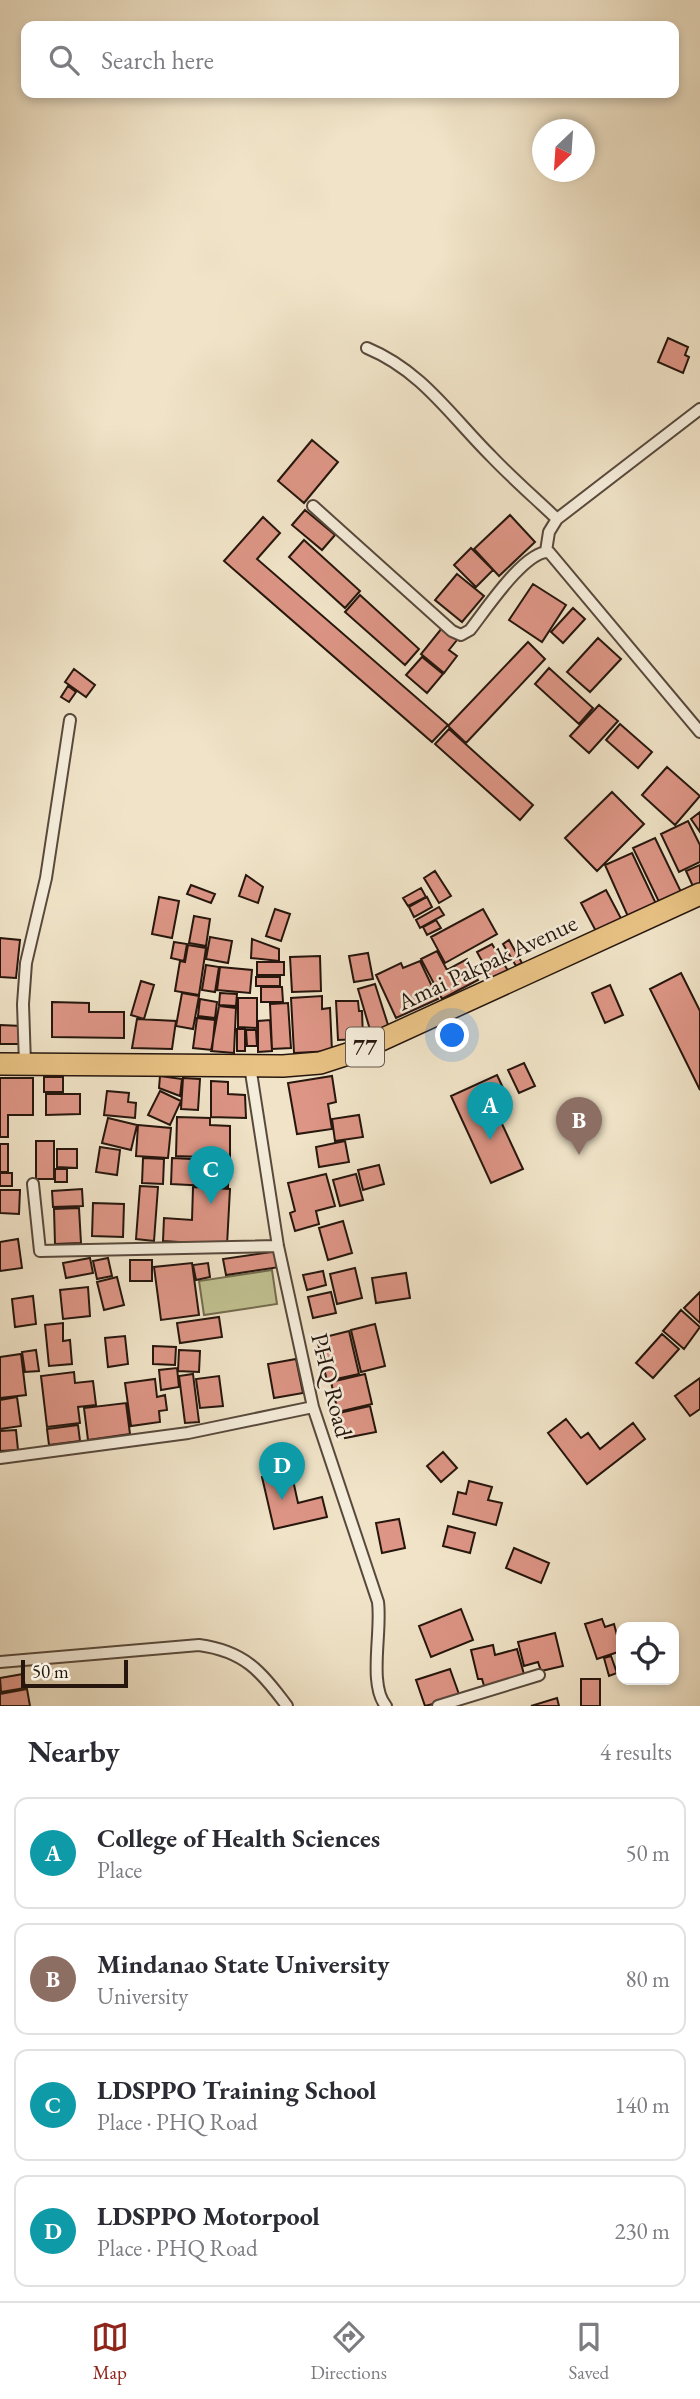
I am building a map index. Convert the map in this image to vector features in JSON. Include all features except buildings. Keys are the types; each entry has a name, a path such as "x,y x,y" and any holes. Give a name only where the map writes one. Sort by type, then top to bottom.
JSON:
{"highway":[{"name":"Amai Pakpak Avenue","path":"0,1064 250,1066 320,1063 337,1059 700,894"}],"street":[{"path":"367,348 388,357 416,376 492,457 557,519"},
{"path":"313,506 456,634 465,634 520,567 546,551 549,532 557,519 700,408"},
{"path":"546,551 556,558 700,732"},
{"path":"25,1064 23,1004 26,963 46,878 70,720"},
{"name":"PHQ Road","path":"250,1066 278,1246 313,1407 375,1592 380,1621 377,1691 386,1706"},
{"path":"33,1184 40,1251 278,1246"},
{"path":"0,1458 188,1433 313,1407"},
{"path":"0,1662 199,1645 217,1648 253,1664 287,1706"},
{"path":"438,1706 539,1675"}],"green space":[{"path":"272,1270 277,1304 204,1315 199,1281"}],"place":[{"name":"College of Health Sciences","path":"490,1140"},
{"name":"Mindanao State University","path":"579,1155"},
{"name":"LDSPPO Training School","path":"211,1204"},
{"name":"LDSPPO Motorpool","path":"282,1500"}]}
